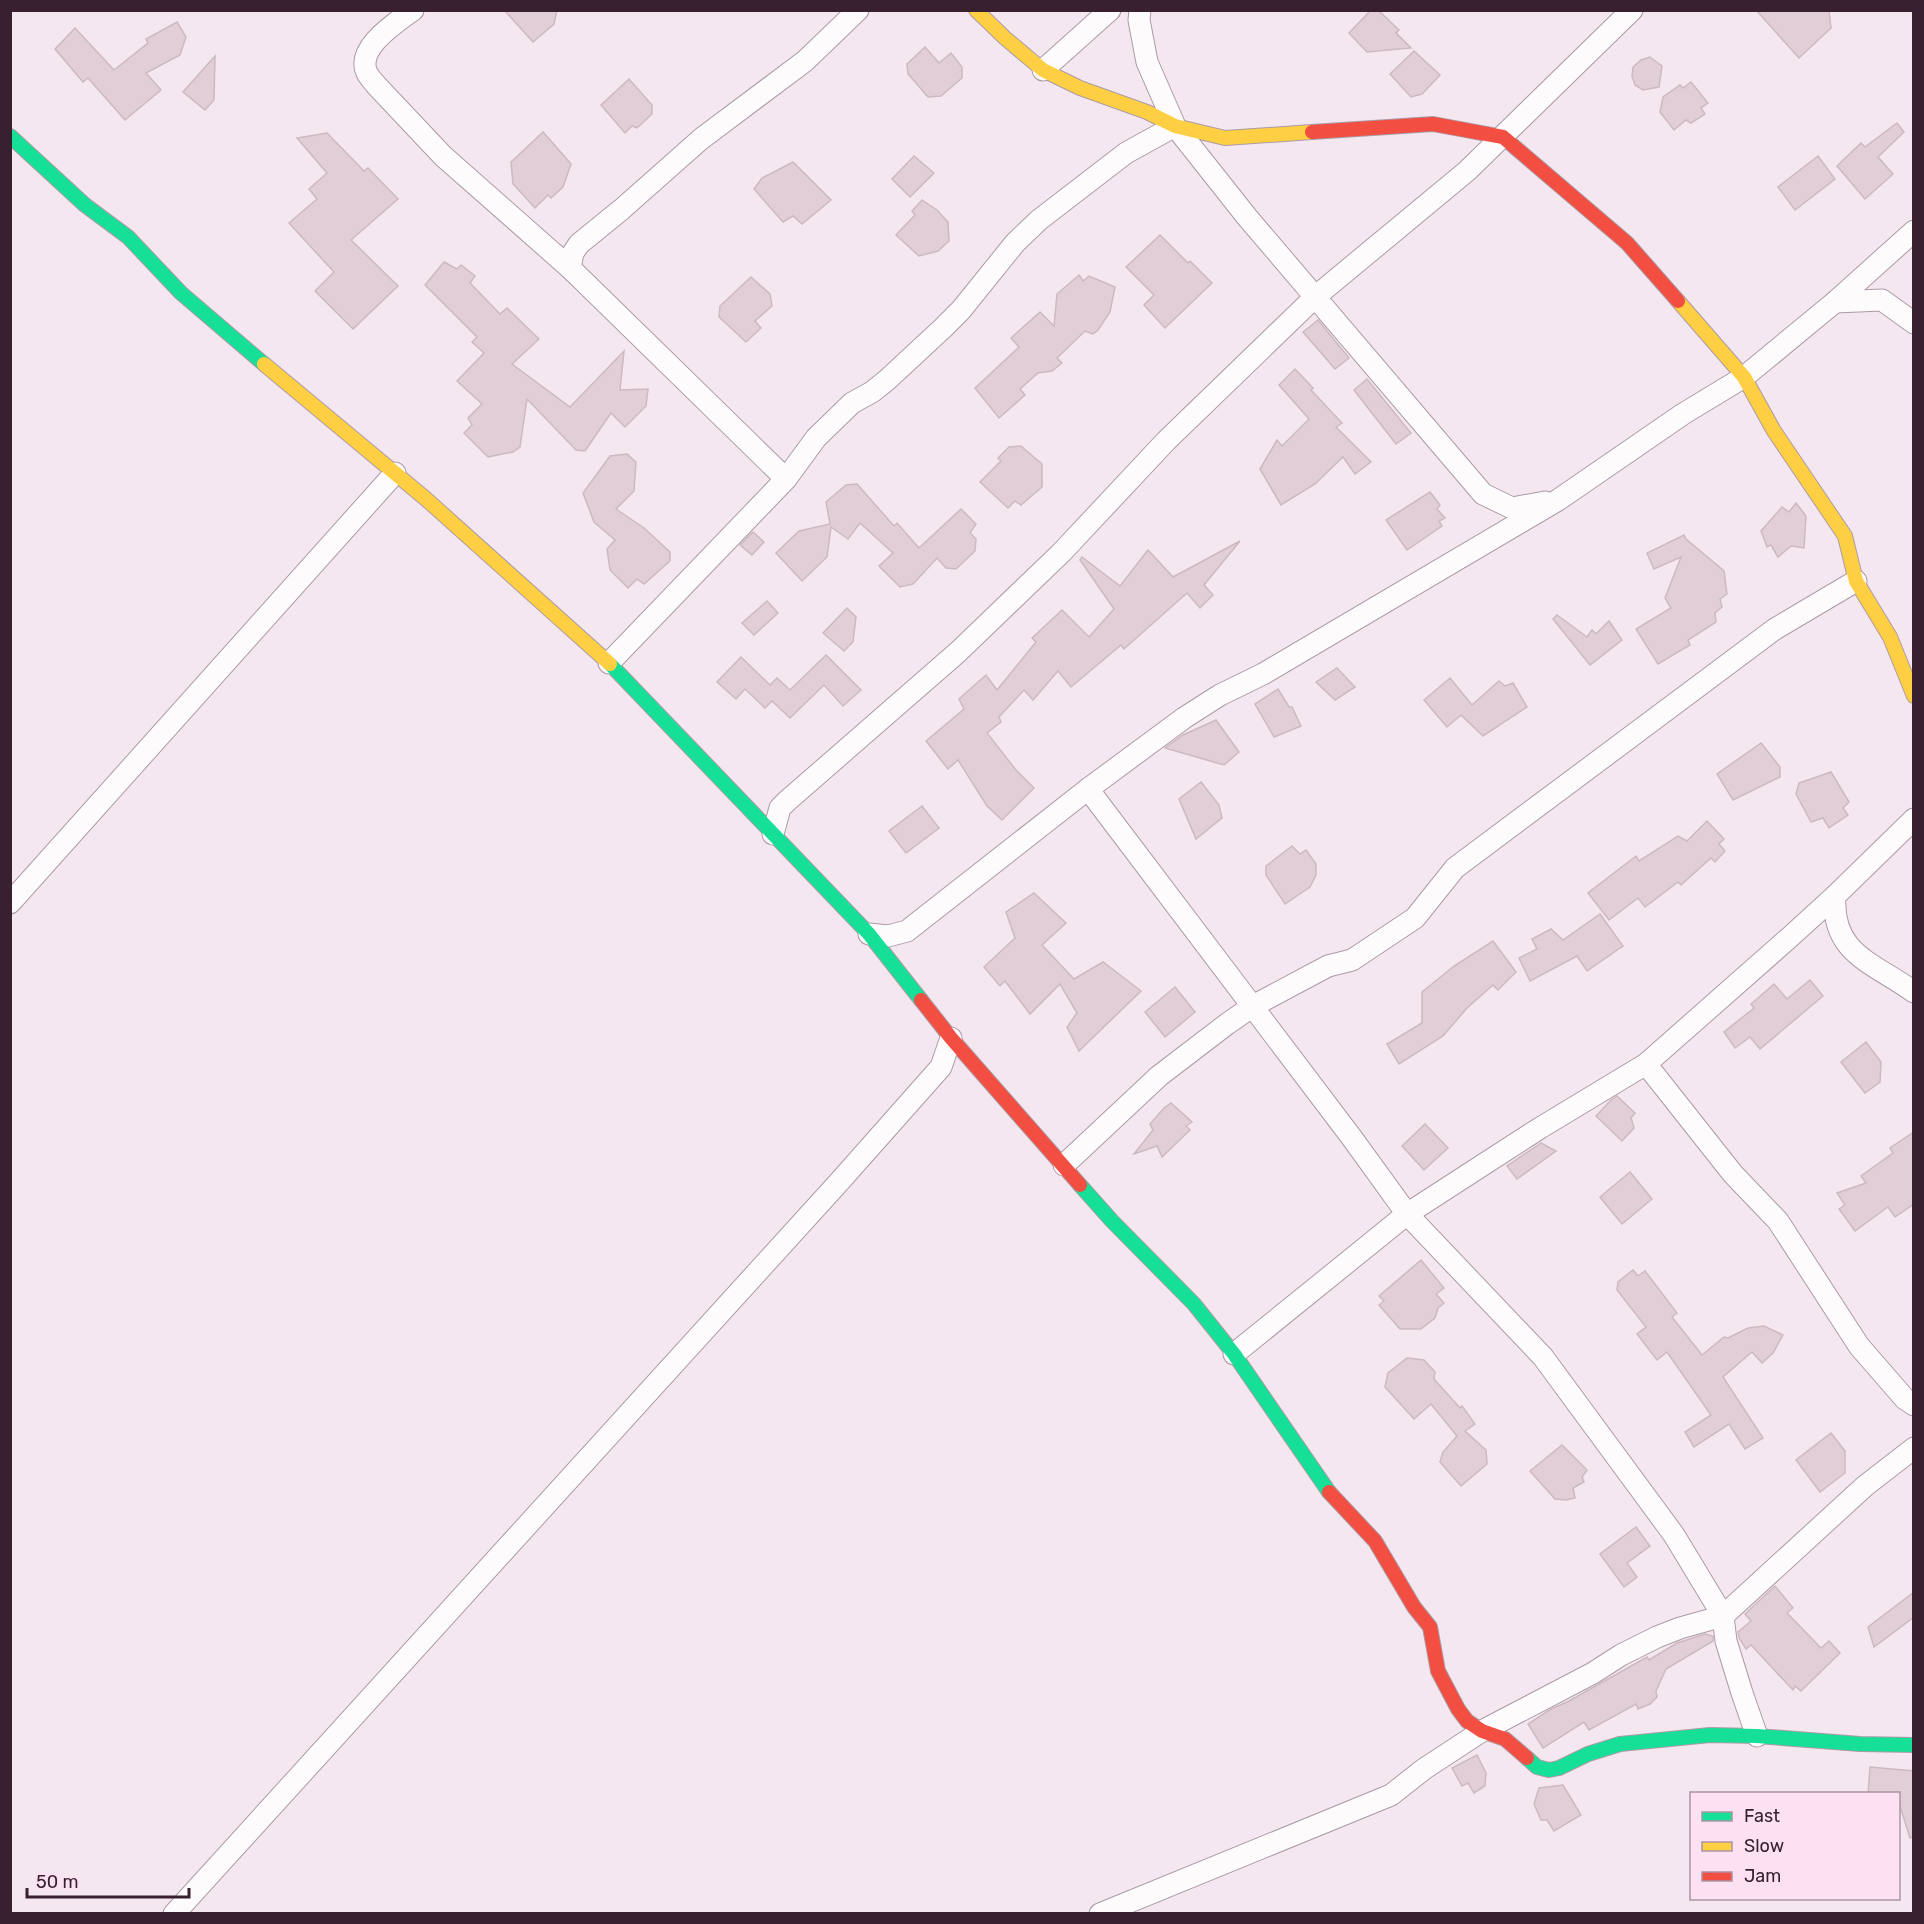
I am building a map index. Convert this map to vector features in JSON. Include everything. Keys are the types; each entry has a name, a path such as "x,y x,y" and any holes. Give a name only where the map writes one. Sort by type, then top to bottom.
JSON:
{"street":[{"path":"413,10 384,32 371,47 365,61 366,72 443,156 570,268 786,478"},
{"path":"570,268 573,253 579,244 700,139 805,61 858,10"},
{"path":"976,10 1043,70 1080,88 1147,112 1175,126 1225,138 1433,124 1503,137 1627,243 1744,377 1774,431 1845,536 1856,581 1890,637 1914,696"},
{"path":"1043,70 1110,10"},
{"path":"1140,10 1139,20 1147,62 1175,126 1315,297 1483,494 1512,508 1558,500"},
{"path":"773,834 780,808 787,801 958,652 1062,552 1166,441 1315,297 1467,171 1632,10"},
{"path":"609,663 786,478 816,438 852,403 887,380 943,328 961,310 1015,243 1039,220 1126,153 1175,126"},
{"path":"10,136 85,205 128,237 181,292 426,499 609,663 868,934 951,1038 1112,1221 1194,1304 1234,1354 1326,1488 1375,1541 1414,1608 1430,1627 1438,1671 1467,1721 1482,1731 1505,1739 1537,1767 1549,1770 1620,1744 1710,1735 1914,1745"},
{"path":"868,934 888,936 907,931 1184,718 1558,500 1683,414 1744,377 1835,302 1914,231"},
{"path":"1835,302 1882,300 1914,323"},
{"path":"10,903 395,473"},
{"path":"1064,1166 1159,1076 1253,1006 1328,966 1352,960 1415,918 1455,868 1775,629 1856,581"},
{"path":"1089,789 1353,1138 1407,1214 1544,1357 1674,1535 1723,1616 1726,1641 1757,1736"},
{"path":"1234,1354 1407,1214 1540,1128 1646,1064 1835,896 1914,819"},
{"path":"1835,896 1836,926 1851,949 1874,967 1914,992"},
{"path":"174,1914 856,1164 941,1067 951,1038"},
{"path":"1646,1064 1722,1161 1778,1221 1859,1346 1905,1399 1914,1405"},
{"path":"1100,1914 1391,1795 1424,1769 1482,1731 1593,1673 1621,1655 1680,1628 1723,1616 1865,1486 1914,1448"}],"building":[{"path":"504,10 557,10 554,24 533,42"},
{"path":"1371,10 1378,10 1399,30 1396,33 1411,48 1367,52 1349,33"},
{"path":"1756,10 1829,10 1831,28 1799,58"},
{"path":"177,22 186,37 180,55 146,73 161,90 125,120 88,78 83,82 55,49 75,28 114,70 148,43 146,39"},
{"path":"925,47 939,63 951,53 962,67 962,78 941,96 928,97 908,74 907,64"},
{"path":"1414,51 1440,75 1422,94 1411,97 1390,74"},
{"path":"215,56 214,100 205,110 183,92"},
{"path":"1650,57 1662,66 1659,87 1643,90 1635,85 1632,76 1633,67 1641,60"},
{"path":"629,79 652,105 652,114 637,128 632,126 625,133 601,105"},
{"path":"1691,82 1708,103 1701,108 1705,114 1691,123 1686,120 1674,130 1660,112 1663,97 1680,85 1683,88"},
{"path":"1897,123 1904,132 1878,157 1893,174 1865,199 1837,166 1861,143 1865,147"},
{"path":"543,132 571,164 563,187 551,198 548,195 535,208 513,184 511,162"},
{"path":"327,133 364,171 368,168 398,199 351,240 398,286 353,329 315,291 334,272 289,223 317,199 309,189 327,173 297,138"},
{"path":"914,156 934,173 910,197 892,179"},
{"path":"1818,156 1835,179 1795,210 1778,187"},
{"path":"793,162 831,200 802,224 793,216 783,222 754,189 762,178"},
{"path":"922,200 937,210 948,222 949,241 938,251 919,256 896,235 915,215 912,211"},
{"path":"1160,235 1212,283 1165,328 1144,305 1154,295 1126,267"},
{"path":"444,262 457,269 461,265 475,276 470,283 500,314 507,308 539,339 512,364 570,407 624,351 620,390 648,389 646,406 625,427 611,413 585,451 576,450 527,399 520,447 513,452 488,457 464,433 472,425 468,418 482,404 457,381 484,353 472,342 477,337 425,285"},
{"path":"1079,275 1083,281 1089,276 1115,287 1110,312 1098,330 1093,334 1085,331 1057,358 1062,363 1052,371 1038,373 1020,389 1025,395 999,418 975,388 1019,347 1011,338 1040,312 1054,326 1057,294"},
{"path":"751,277 770,294 772,306 755,321 761,328 746,342 719,317 720,306"},
{"path":"1318,320 1349,358 1335,369 1303,332"},
{"path":"1295,369 1342,423 1336,427 1371,462 1355,474 1343,457 1315,484 1281,505 1260,469 1277,440 1282,446 1309,419 1279,385"},
{"path":"1367,379 1411,433 1396,444 1354,390"},
{"path":"1021,446 1042,464 1042,487 1021,505 1015,501 1008,508 980,482 1001,461 998,458 1009,447"},
{"path":"627,454 636,462 634,491 616,509 644,528 670,552 670,561 644,584 637,579 628,588 610,570 607,549 615,540 594,522 583,493 610,456"},
{"path":"857,484 894,526 897,523 919,548 961,509 976,524 970,533 976,539 975,551 956,569 946,568 937,558 913,584 900,587 879,566 893,553 860,523 848,539 831,527 827,557 802,581 776,553 799,531 830,524 826,502 846,485"},
{"path":"1430,492 1440,505 1437,509 1445,518 1439,521 1442,526 1407,550 1386,520"},
{"path":"1796,503 1806,516 1804,548 1791,546 1778,557 1771,545 1767,547 1761,531 1782,507 1789,512"},
{"path":"753,532 764,542 752,555 740,545"},
{"path":"1684,535 1724,571 1727,594 1720,599 1722,607 1715,613 1716,622 1688,640 1690,645 1658,664 1636,629 1671,608 1665,598 1681,557 1654,569 1647,553"},
{"path":"1240,541 1204,585 1213,595 1200,608 1187,593 1124,649 1121,645 1071,687 1058,671 1033,700 1024,690 999,717 1001,722 987,733 1016,770 1034,788 1002,820 987,806 958,760 948,769 926,741 964,709 959,699 986,675 997,690 1036,642 1032,638 1062,610 1089,637 1114,609 1080,560 1082,557 1120,586 1148,550 1173,577"},
{"path":"767,601 778,613 754,635 742,623"},
{"path":"847,608 856,617 853,642 844,651 823,633"},
{"path":"1557,615 1587,637 1592,630 1596,634 1609,621 1622,640 1590,665 1553,619"},
{"path":"826,655 861,690 843,706 824,685 790,718 772,701 765,708 745,689 736,699 717,682 741,657 770,685 777,678 790,690"},
{"path":"1337,668 1355,687 1335,700 1316,682"},
{"path":"1450,678 1472,705 1499,681 1505,686 1513,683 1527,707 1483,736 1461,715 1447,727 1424,700"},
{"path":"1278,689 1289,707 1292,707 1301,726 1274,737 1255,704"},
{"path":"1216,720 1239,752 1224,765 1165,748 1183,735"},
{"path":"1761,743 1780,767 1780,777 1733,800 1717,774"},
{"path":"1831,772 1849,802 1843,808 1848,815 1829,828 1823,818 1811,822 1796,794 1799,783"},
{"path":"1201,782 1219,805 1222,818 1196,839 1179,799"},
{"path":"922,806 939,828 906,853 889,831"},
{"path":"1707,821 1724,839 1719,844 1725,851 1715,862 1711,858 1681,885 1678,882 1645,907 1638,898 1609,920 1588,893 1636,856 1639,861 1678,836 1687,841"},
{"path":"1292,846 1300,854 1306,850 1316,864 1316,875 1310,887 1285,904 1266,875 1266,866"},
{"path":"1034,893 1066,923 1042,945 1074,979 1103,962 1141,991 1079,1051 1067,1027 1077,1013 1060,984 1030,1014 1005,981 1000,986 984,967 1015,938 1006,912"},
{"path":"1600,914 1623,946 1587,971 1577,956 1530,981 1519,958 1537,949 1532,939 1551,929 1563,940"},
{"path":"1493,941 1516,972 1498,990 1493,985 1467,1008 1443,1036 1399,1064 1387,1044 1422,1023 1422,992 1454,966"},
{"path":"1810,980 1823,996 1760,1049 1750,1037 1735,1048 1724,1032 1754,1008 1751,1004 1774,984 1787,999"},
{"path":"1175,987 1195,1012 1165,1037 1145,1012"},
{"path":"1866,1042 1881,1062 1880,1082 1865,1093 1841,1062"},
{"path":"1617,1096 1635,1113 1631,1118 1634,1128 1622,1141 1596,1116"},
{"path":"1171,1103 1192,1122 1186,1126 1190,1130 1162,1157 1157,1146 1134,1154 1153,1130 1150,1124"},
{"path":"1425,1124 1448,1148 1424,1170 1402,1146"},
{"path":"1914,1132 1914,1204 1895,1217 1888,1207 1855,1231 1839,1209 1845,1205 1837,1193 1866,1183 1861,1176 1893,1153 1890,1148"},
{"path":"1541,1143 1556,1151 1517,1179 1507,1166"},
{"path":"1630,1172 1652,1199 1622,1224 1600,1197"},
{"path":"1421,1260 1444,1288 1436,1294 1444,1303 1438,1308 1435,1318 1421,1329 1400,1329 1379,1305 1384,1301 1379,1296"},
{"path":"1633,1270 1638,1276 1645,1271 1677,1313 1672,1317 1702,1355 1724,1337 1728,1338 1748,1328 1764,1326 1783,1335 1773,1353 1762,1363 1752,1352 1723,1377 1763,1438 1745,1449 1729,1424 1694,1447 1685,1432 1711,1415 1667,1352 1657,1360 1637,1334 1646,1327 1617,1290 1618,1282"},
{"path":"1407,1358 1424,1360 1435,1372 1434,1379 1460,1408 1462,1406 1475,1424 1465,1431 1486,1450 1487,1464 1461,1486 1440,1462 1443,1452 1457,1436 1431,1404 1414,1419 1385,1387 1388,1373"},
{"path":"1831,1433 1845,1451 1845,1473 1820,1492 1796,1460"},
{"path":"1562,1445 1587,1470 1582,1477 1584,1482 1573,1488 1575,1498 1566,1500 1555,1499 1530,1471"},
{"path":"1636,1527 1650,1546 1627,1563 1637,1577 1624,1587 1600,1554"},
{"path":"1775,1586 1793,1608 1787,1613 1821,1648 1829,1641 1840,1653 1801,1691 1795,1686 1793,1690 1751,1645 1746,1649 1739,1638 1738,1632 1751,1621 1745,1614"},
{"path":"1914,1592 1914,1617 1874,1647 1868,1627"},
{"path":"1705,1634 1713,1636 1713,1641 1666,1669 1656,1691 1657,1697 1650,1704 1638,1709 1636,1704 1589,1730 1584,1722 1543,1748 1528,1724 1647,1657 1649,1660 1677,1643"},
{"path":"1477,1755 1486,1773 1485,1786 1474,1793 1468,1783 1462,1786 1452,1768"},
{"path":"1870,1767 1914,1771 1914,1837 1910,1838 1900,1806 1900,1792 1868,1792"},
{"path":"1563,1785 1581,1815 1554,1831 1547,1820 1541,1820 1534,1804 1539,1788"}],"traffic: fast":[{"path":"10,136 85,205 128,237 181,293 264,364"},
{"path":"610,664 869,934 921,1000"},
{"path":"1080,1185 1194,1304 1234,1354 1329,1492"},
{"path":"1527,1758 1537,1767 1549,1770 1620,1744 1710,1735 1914,1745"}],"traffic: slow":[{"path":"976,10 1043,70 1080,88 1147,112 1175,126 1225,138 1312,132"},
{"path":"1678,301 1744,377 1774,431 1845,536 1856,581 1890,637 1914,696"},
{"path":"264,364 426,499 610,664"}],"traffic: jam":[{"path":"1312,132 1433,124 1503,137 1627,243 1678,301"},
{"path":"921,1000 951,1038 1080,1185"},
{"path":"1329,1492 1375,1541 1414,1607 1430,1627 1438,1671 1458,1709 1467,1721 1482,1731 1505,1739 1527,1758"}]}
